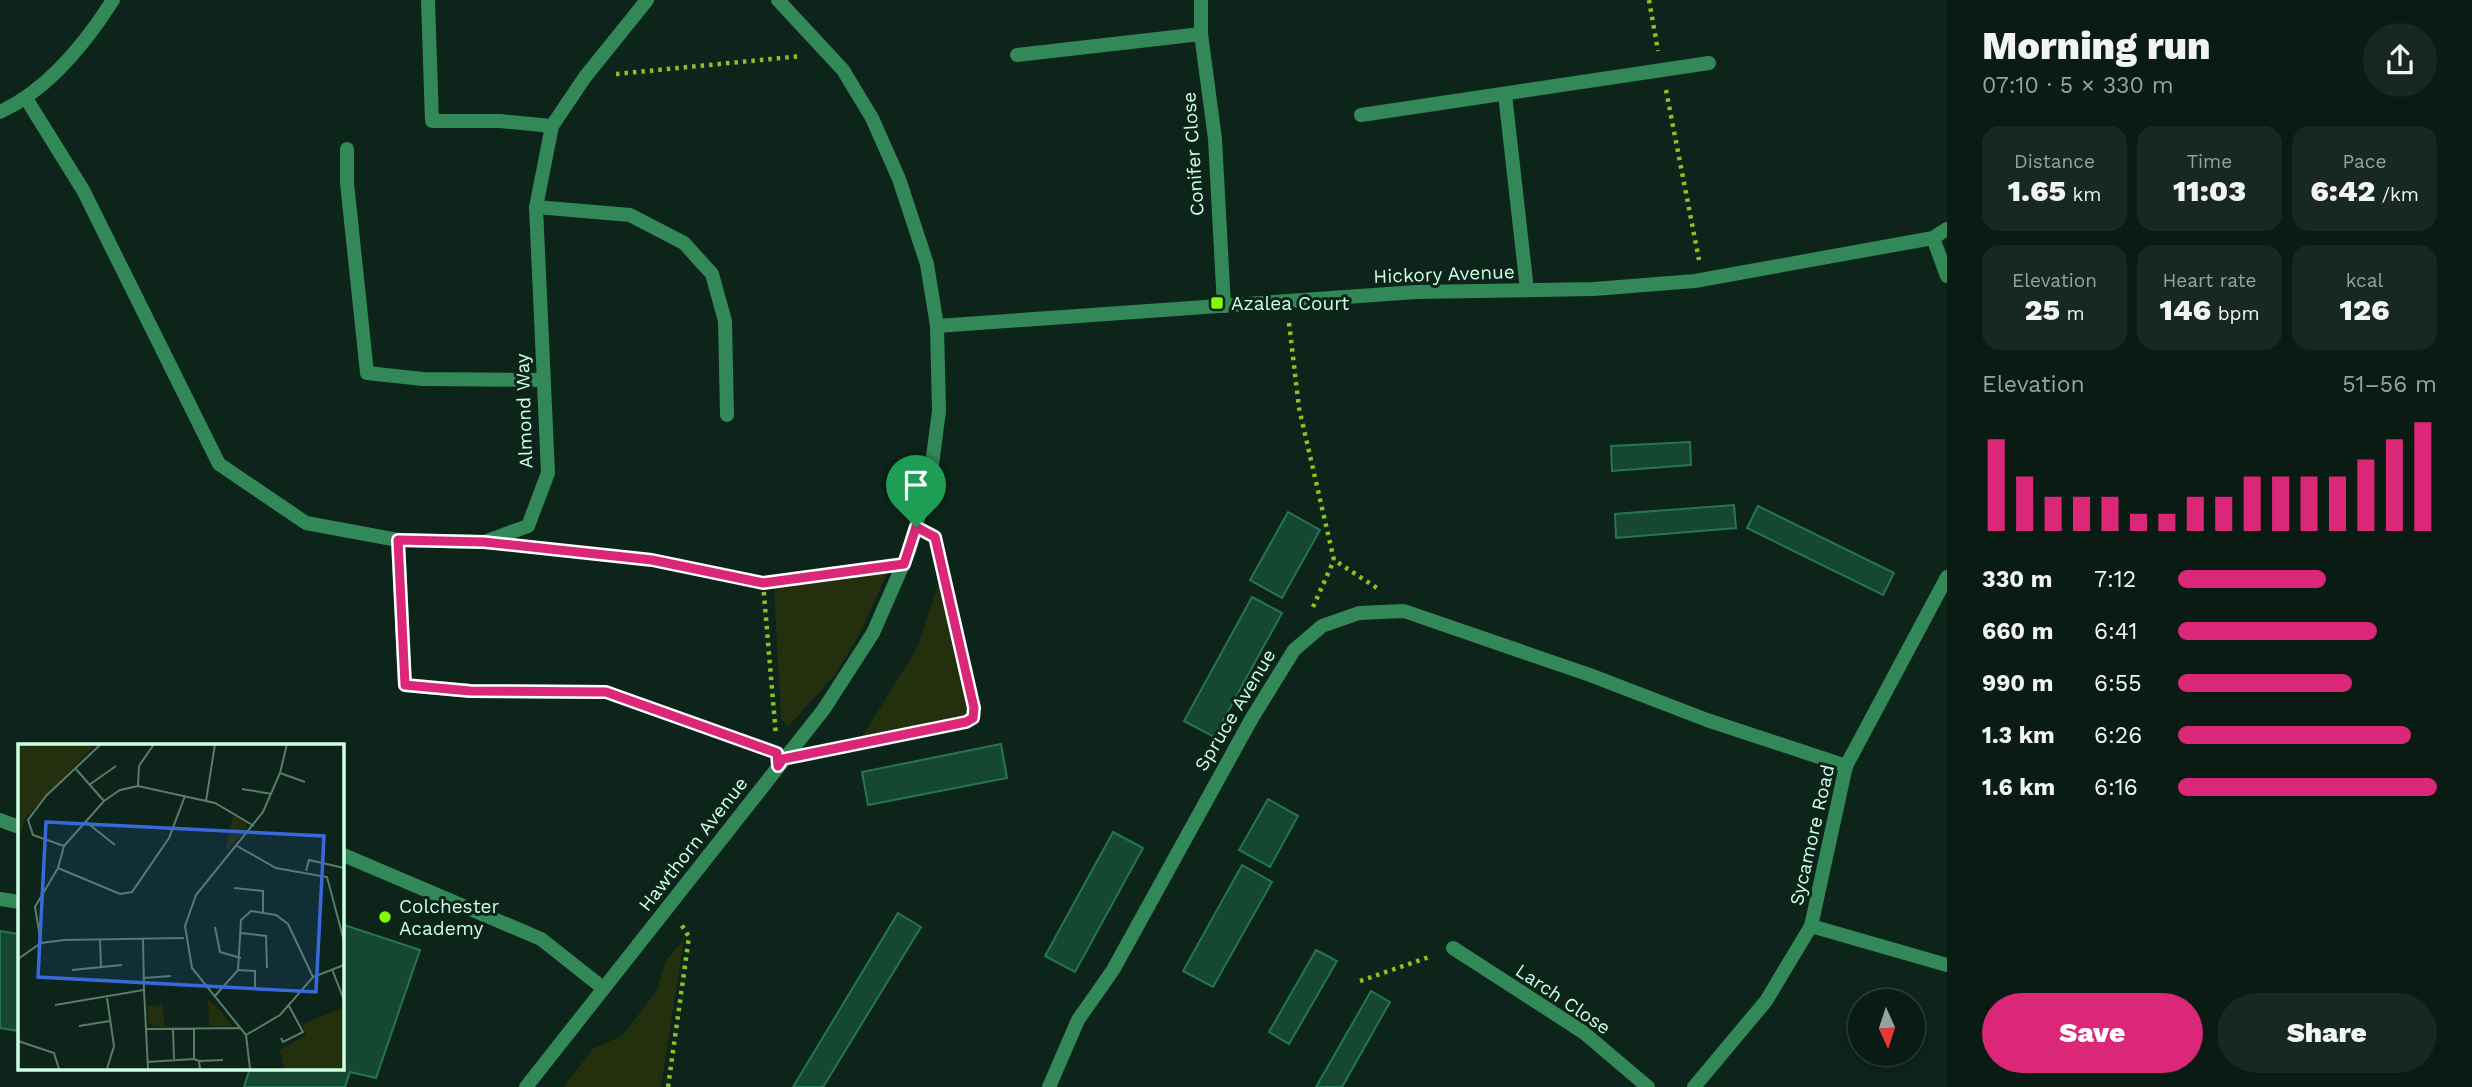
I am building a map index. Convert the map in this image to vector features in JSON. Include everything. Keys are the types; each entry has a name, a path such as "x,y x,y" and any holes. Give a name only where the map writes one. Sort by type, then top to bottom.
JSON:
{"street":[{"path":"0,112 27,100 92,34 113,0"},
{"path":"428,0 432,121 500,121 552,126"},
{"name":"Almond Way","path":"27,100 83,190 219,464 306,523 398,540 484,542 528,526 548,473 536,207 552,126 585,77 647,0"},
{"name":"Hawthorn Avenue","path":"526,1087 780,759 824,709 873,632 904,564 931,472 939,411 937,326 927,264 899,179 872,118 843,70 778,0"},
{"name":"Conifer Close","path":"1201,0 1201,34 1215,139 1224,306"},
{"path":"1017,55 1201,34"},
{"path":"1361,115 1709,64"},
{"path":"1505,94 1527,290"},
{"path":"346,149 347,183 367,373 423,379 542,380"},
{"path":"536,207 630,215 684,243 712,274 725,321 727,415"},
{"name":"Hickory Avenue","path":"937,326 1416,292 1594,289 1703,279 1933,238 1947,229"},
{"path":"1933,238 1947,276"},
{"path":"398,540 405,685 470,691 606,692"},
{"name":"Sycamore Road","path":"1694,1087 1766,1001 1811,926 1846,766 1947,577"},
{"name":"Spruce Avenue","path":"1049,1087 1078,1020 1113,970 1252,718 1294,650 1322,626 1359,613 1404,611 1566,666 1707,720 1846,766"},
{"path":"0,820 18,827"},
{"path":"343,855 541,939 603,988"},
{"path":"0,899 18,902"},
{"path":"1811,926 1947,965"},
{"name":"Larch Close","path":"1453,948 1583,1032 1648,1087"}],"path":[{"path":"1648,0 1703,279"},
{"path":"585,77 827,53"},
{"path":"1287,302 1299,408 1334,560 1387,595"},
{"path":"606,692 780,759 966,722 973,718 935,537 916,527"},
{"path":"536,548 652,560 763,583 904,564"},
{"path":"763,583 780,759"},
{"path":"668,1087 689,937 669,905"},
{"path":"1360,981 1453,948"}],"green space":[{"path":"888,571 859,636 833,677 788,727 781,719 774,587"},
{"path":"939,582 968,713 957,718 862,737 918,646"},
{"path":"684,940 661,1087 563,1087 594,1048 622,1036 656,992 666,960"}],"building":[{"path":"1690,442 1691,465 1612,471 1611,446"},
{"path":"1734,505 1736,528 1616,538 1615,514"},
{"path":"1758,506 1894,573 1883,595 1747,528"},
{"path":"1288,512 1320,530 1282,598 1250,580"},
{"path":"1252,597 1282,613 1214,737 1184,721"},
{"path":"1001,744 1007,778 868,805 862,772"},
{"path":"1268,799 1298,816 1270,867 1239,850"},
{"path":"1113,832 1143,848 1075,972 1045,956"},
{"path":"1242,865 1272,882 1213,987 1183,971"},
{"path":"898,913 921,927 823,1087 793,1087"},
{"path":"343,925 420,950 376,1078 350,1072 345,1087 244,1087 249,1071 242,1070 343,1070"},
{"path":"0,931 18,934 18,1031 0,1028"},
{"path":"1316,950 1337,961 1289,1044 1269,1032"},
{"path":"1371,991 1390,1002 1342,1087 1316,1087"}],"place":[{"name":"Azalea Court","path":"1217,303"},
{"name":"Colchester Academy","path":"385,917"}],"route":[{"path":"916,527 935,537 974,708 973,718 966,722 783,759 778,766 777,753 606,692 470,691 405,685 398,540 484,542 652,560 763,583 904,564 916,527"}]}
